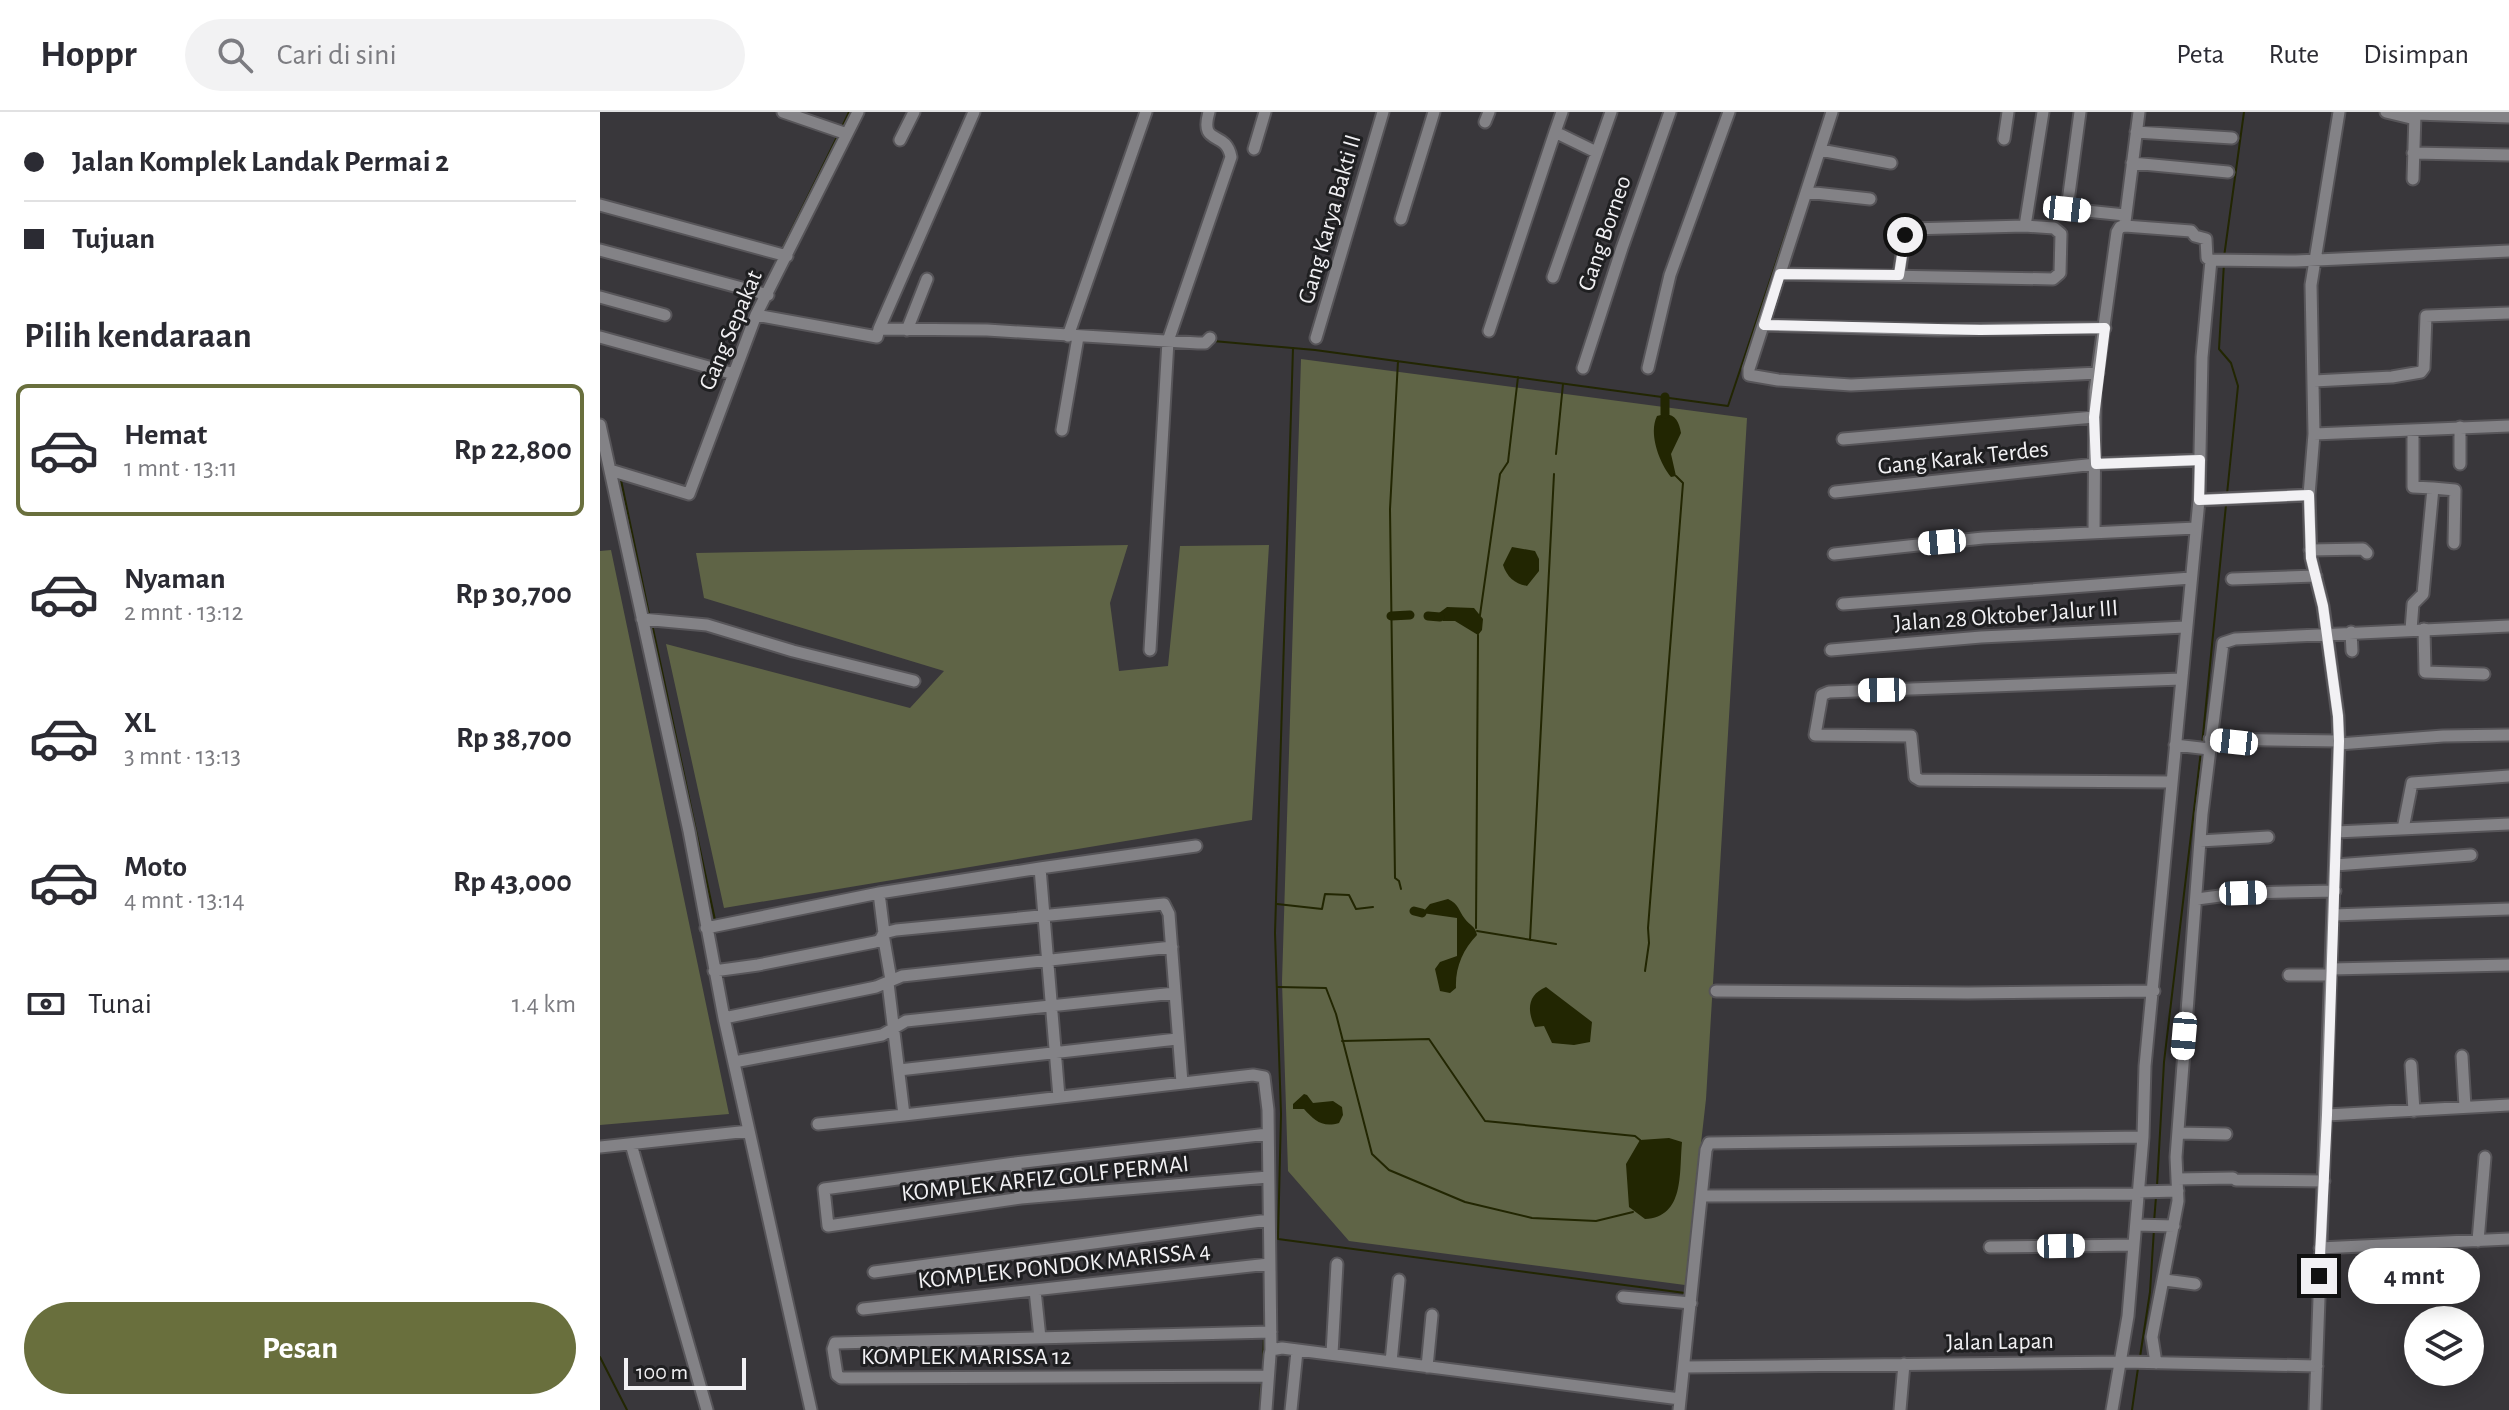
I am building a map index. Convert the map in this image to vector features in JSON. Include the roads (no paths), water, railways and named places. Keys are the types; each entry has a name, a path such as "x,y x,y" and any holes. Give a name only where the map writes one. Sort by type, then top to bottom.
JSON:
{"street":[{"path":"783,112 842,132"},
{"name":"Gang Sepakat","path":"610,470 689,494 731,373 764,293 842,132 858,112"},
{"path":"900,140 914,112"},
{"path":"756,315 877,337 974,112"},
{"path":"1062,430 1072,334 1146,112"},
{"path":"1150,650 1168,341 1231,157 1225,143 1207,132 1205,126 1209,112"},
{"path":"1254,149 1265,112"},
{"name":"Gang Karya Bakti II","path":"1316,338 1383,112"},
{"path":"1401,219 1434,112"},
{"path":"1489,331 1562,112"},
{"path":"1553,277 1611,112"},
{"name":"Gang Borneo","path":"1583,368 1670,112"},
{"path":"1648,368 1665,292 1729,112"},
{"path":"1832,112 1749,369 1750,376 1802,383 1873,385 2098,373"},
{"path":"2004,139 2008,112"},
{"path":"2025,226 2043,112"},
{"path":"2080,112 2067,209 2191,231 2195,236 2206,239 2207,258 2221,261 2313,259 2509,251"},
{"path":"2094,532 2094,417 2098,373 2117,232 2125,221 2139,112"},
{"path":"2315,1410 2339,742 2326,633 2310,550 2309,495 2314,434 2311,298 2313,259 2339,112"},
{"path":"2386,112 2415,119"},
{"path":"2413,179 2415,114 2509,117"},
{"path":"1555,132 1596,152"},
{"path":"2136,132 2232,138"},
{"path":"1820,150 1891,163"},
{"path":"2413,153 2509,155"},
{"path":"2132,163 2228,172"},
{"path":"1806,192 1870,199"},
{"path":"600,205 782,254"},
{"path":"1780,274 2053,279 2057,277 2060,260 2059,231 2025,226 1909,229 1905,235 1899,275"},
{"path":"600,250 764,293"},
{"path":"2112,1410 2128,1316 2143,1137 2145,1066 2172,782 2181,745 2185,627 2196,528 2204,500 2200,460 2202,357 2221,261"},
{"path":"908,326 927,279"},
{"path":"600,297 665,315"},
{"path":"2314,381 2416,374 2424,368 2426,316 2509,313"},
{"path":"1764,325 1952,330 2105,328"},
{"path":"879,329 908,326 1202,343 1210,338"},
{"path":"600,337 731,373"},
{"path":"1843,439 2094,417"},
{"path":"600,425 689,831 724,1018 811,1410"},
{"path":"2314,434 2509,426"},
{"path":"2460,427 2460,464"},
{"path":"2413,430 2413,487 2455,490 2454,543"},
{"name":"Gang Karak Terdes","path":"1835,492 2096,464 2200,460"},
{"path":"2433,488 2423,594 2413,604 2425,672 2484,674"},
{"path":"2204,500 2309,495"},
{"path":"1834,554 1983,538 2196,528"},
{"path":"2310,550 2350,548 2363,549 2367,553"},
{"path":"2232,579 2316,576"},
{"path":"1843,604 2191,578"},
{"path":"642,619 707,625 779,647 914,681"},
{"path":"2152,1363 2152,1337 2165,1280 2175,1188 2207,745 2223,641 2326,633 2509,626"},
{"name":"Jalan 28 Oktober Jalur III","path":"1831,650 1981,637 2185,627"},
{"path":"2351,632 2352,651"},
{"path":"2172,782 1917,779 1912,737 1815,735 1822,695 1829,692 2181,679"},
{"path":"2181,745 2509,735"},
{"path":"2403,829 2412,783 2509,776"},
{"path":"2336,832 2509,824"},
{"path":"2200,841 2268,837"},
{"path":"706,928 879,893 1196,846"},
{"path":"2335,865 2471,855"},
{"path":"1040,868 1059,1097"},
{"path":"2197,899 2243,893 2335,891"},
{"path":"879,893 904,1115"},
{"path":"884,933 1164,904 1168,907 1182,1083"},
{"path":"2333,915 2509,909"},
{"path":"714,971 880,940 884,933"},
{"path":"724,1018 919,974 1172,947"},
{"path":"2289,975 2509,965"},
{"path":"1716,991 2154,991"},
{"path":"734,1062 882,1035 906,1021 1175,993"},
{"path":"899,1070 1177,1039"},
{"path":"2462,1056 2465,1107"},
{"path":"2411,1065 2414,1111"},
{"path":"818,1124 1263,1076 1266,1081 1268,1134 1266,1332 1271,1350 1266,1410"},
{"path":"2327,1115 2509,1105"},
{"path":"600,1147 749,1131"},
{"path":"2179,1133 2226,1134"},
{"path":"1021,1198 1015,1163 1268,1134"},
{"path":"1271,1350 1282,1348 1332,1354 1679,1405 1709,1143 2143,1137"},
{"path":"631,1144 707,1410"},
{"path":"2478,1241 2485,1157"},
{"name":"KOMPLEK ARFIZ GOLF PERMAI","path":"1015,1163 824,1189 828,1226 1021,1198 1268,1177"},
{"path":"1702,1196 2138,1193 2235,1179 2324,1181"},
{"name":"KOMPLEK PONDOK MARISSA 4","path":"874,1272 1269,1220"},
{"path":"2136,1225 2171,1226"},
{"path":"2320,1248 2509,1239"},
{"path":"1990,1247 2134,1245"},
{"name":"KOMPLEK PONDOK MARISSA 4","path":"863,1309 1269,1264"},
{"path":"1332,1354 1337,1264"},
{"path":"1391,1362 1399,1280"},
{"path":"2165,1280 2195,1284"},
{"path":"1035,1290 1040,1338"},
{"path":"1623,1297 1691,1303"},
{"path":"1427,1367 1432,1315"},
{"name":"KOMPLEK MARISSA 12","path":"1266,1332 835,1343 833,1349 837,1375 841,1378 1268,1376"},
{"path":"1291,1410 1297,1351"},
{"name":"Jalan Lapan","path":"1684,1367 2122,1362 2317,1366"},
{"path":"1900,1410 1904,1364"}],"waterway":[{"path":"841,129 849,112"},
{"path":"2224,257 2244,112"},
{"path":"781,251 838,135"},
{"path":"1213,341 1315,350 1728,406 1814,149"},
{"path":"769,276 779,257"},
{"path":"2224,263 2219,349 2231,363 2238,386 2227,494"},
{"path":"1278,1239 1281,1114 1275,933 1293,348"},
{"path":"1398,361 1390,509 1395,878 1401,889"},
{"path":"1480,615 1500,474 1508,462 1518,377"},
{"path":"1556,454 1563,384"},
{"path":"1665,397 1665,414"},
{"path":"1530,940 1554,474"},
{"path":"1645,971 1683,483 1676,476"},
{"path":"621,480 649,614"},
{"path":"2202,745 2226,505"},
{"path":"1391,616 1410,615"},
{"path":"1428,616 1440,617"},
{"path":"652,624 715,920"},
{"path":"1476,928 1478,635"},
{"path":"2157,1186 2164,1062 2201,751"},
{"path":"1277,904 1322,909 1325,894 1349,895 1356,909 1373,907"},
{"path":"1414,911 1422,913"},
{"path":"1477,931 1556,944"},
{"path":"1278,987 1326,988 1336,1014 1372,1154 1389,1170 1465,1202 1532,1218 1596,1221 1633,1212"},
{"path":"1342,1041 1429,1039 1485,1121 1635,1136 1640,1140"},
{"path":"2154,1222 2156,1197"},
{"path":"2140,1357 2150,1292 2154,1229"},
{"path":"1278,1239 1685,1293"},
{"path":"1264,1329 1265,1295"},
{"path":"1263,1366 1264,1335"},
{"path":"600,1357 627,1410"},
{"path":"2132,1410 2138,1368"},
{"path":"1260,1410 1261,1385"}]}
